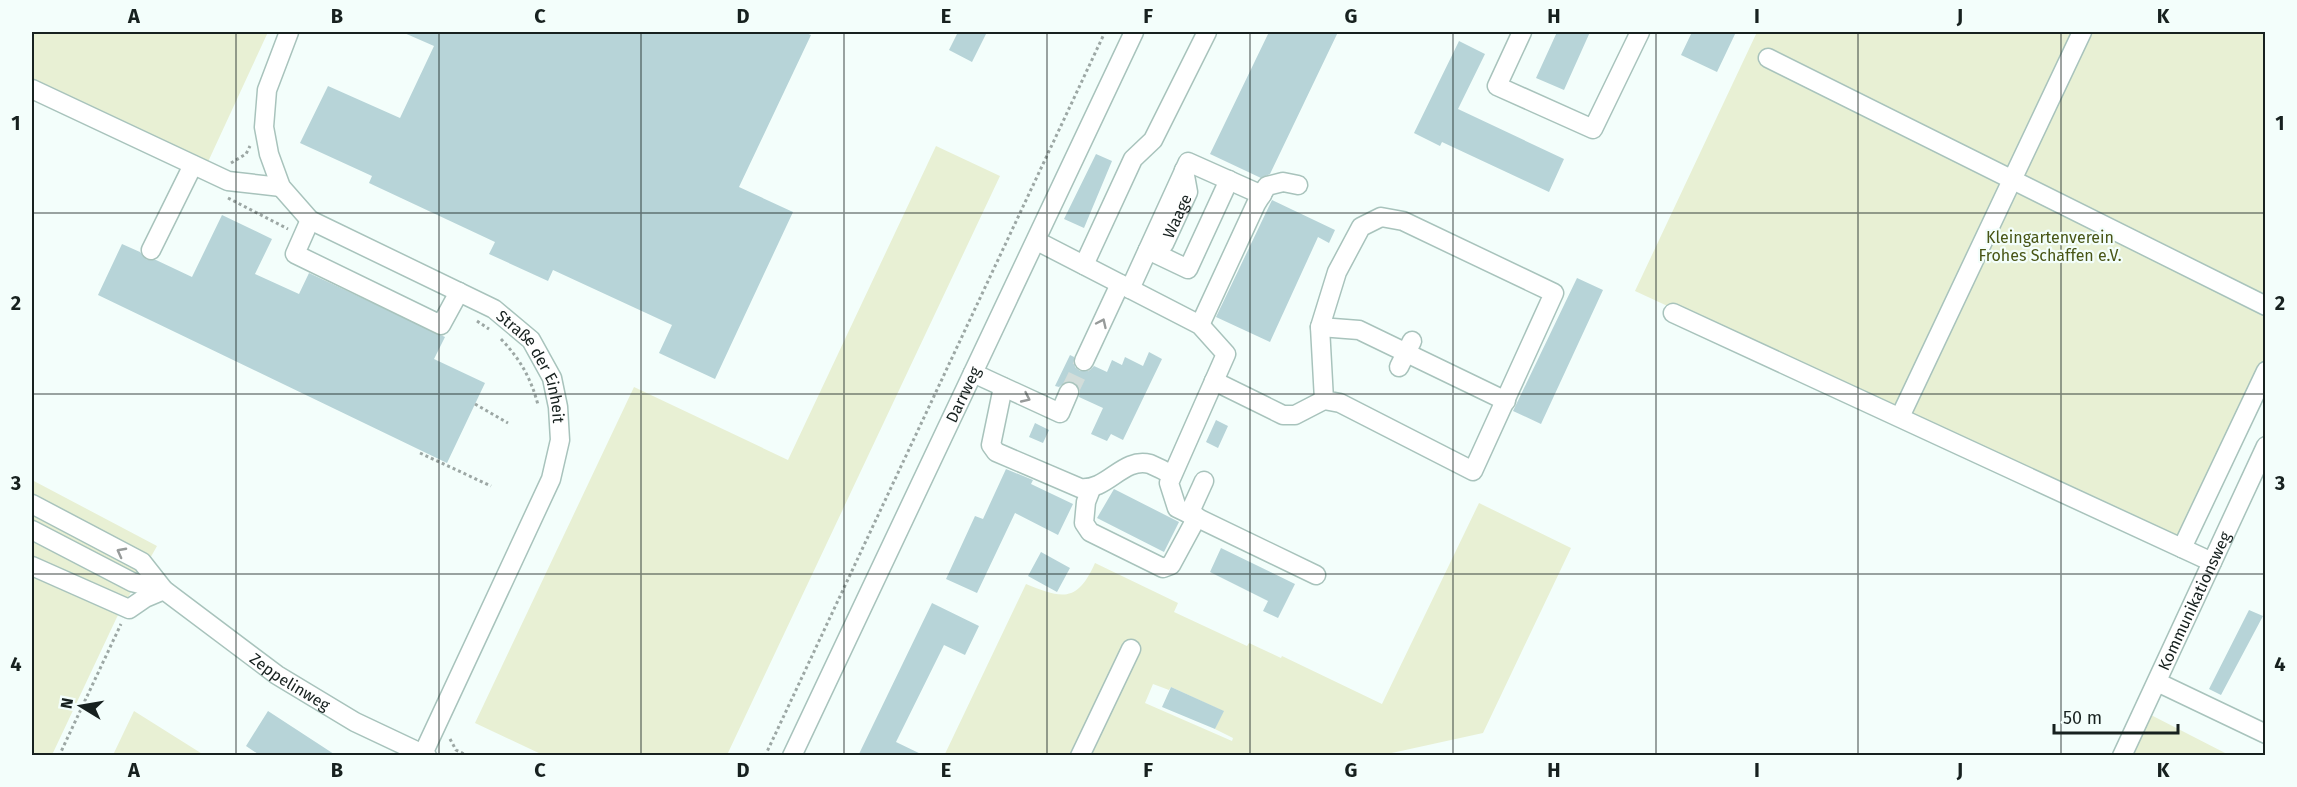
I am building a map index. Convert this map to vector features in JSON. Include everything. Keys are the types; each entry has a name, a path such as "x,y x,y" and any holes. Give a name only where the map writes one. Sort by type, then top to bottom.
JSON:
{"street":[{"name":"Straße der Einheit","path":"289,32 267,90 264,127 269,154 281,188 307,228 455,300 494,309 531,340 552,378 558,407 560,440 551,479 424,755"},
{"name":"Darrweg","path":"792,756 1134,32"},
{"path":"1084,265 1132,159 1153,140 1207,32"},
{"path":"1522,32 1497,86 1593,129 1640,32"},
{"path":"1900,417 2082,32"},
{"path":"1768,58 2265,306"},
{"path":"32,89 193,165 281,188"},
{"path":"1084,362 1148,250 1188,162 1262,195"},
{"path":"151,250 193,165"},
{"path":"1148,250 1188,269 1229,180"},
{"path":"1200,325 1267,186 1283,182 1298,185"},
{"path":"1214,381 1283,415 1294,415 1324,400 1340,403 1473,471 1554,293 1403,221 1381,217 1361,227 1337,272 1320,327 1324,400"},
{"path":"307,228 295,254 441,325 455,300"},
{"path":"1037,241 1200,325 1226,354 1168,483 1177,508 1316,575"},
{"path":"1673,313 2212,562"},
{"path":"1320,327 1359,330 1506,401"},
{"path":"2182,548 2265,371"},
{"path":"973,373 1060,413 1069,392"},
{"path":"1003,387 992,433 991,445 996,452 1080,488 1091,489 1107,482 1133,463 1149,464 1172,475"},
{"name":"Kommunikationsweg","path":"2122,756 2265,446"},
{"path":"1091,489 1086,502 1084,523 1090,532 1163,568 1171,565 1193,515 1204,481"},
{"name":"Zeppelinweg","path":"32,504 142,562 164,590 277,675 356,722 424,755"},
{"name":"Zeppelinweg","path":"32,530 132,582 164,590"},
{"path":"32,566 129,609 145,598 164,590"},
{"path":"1080,756 1131,649"},
{"path":"2157,682 2264,730"}],"path":[{"path":"765,756 1105,32"},
{"path":"229,173 246,154 251,143"},
{"path":"222,163 229,173 228,199 307,228"},
{"path":"455,300 494,332 518,357 533,384 539,406"},
{"path":"475,405 508,423"},
{"path":"420,453 491,486"},
{"path":"59,756 129,609"}],"green space":[{"path":"32,32 268,32 207,164 32,80"},
{"name":"Kleingartenverein Frohes Schaffen e.V.","path":"1757,32 2265,32 2265,361 2179,542 1635,291"},
{"path":"936,146 1000,176 727,755 543,755 475,723 634,387 788,460"},
{"path":"32,480 157,546 117,617 52,755 32,755"},
{"path":"1479,503 1571,548 1483,733 1378,756 944,756 1026,584 1049,592 1067,594 1082,586 1095,563 1178,603 1174,612 1247,646 1249,643 1281,658 1282,656 1382,704","holes":["1153,684 1169,690 1171,687 1223,711 1215,729 1233,738 1232,741 1145,703"]},
{"path":"134,711 204,755 113,755"},
{"path":"2151,715 2229,755 2131,756"}],"building":[{"path":"402,32 804,32 811,35 739,187 793,212 715,379 659,353 672,325 553,270 548,281 489,254 495,242 369,183 372,176 300,143 328,86 400,118 434,46"},
{"path":"958,32 987,32 972,62 949,50"},
{"path":"1269,32 1338,32 1270,174 1261,178 1210,154"},
{"path":"1557,32 1590,32 1564,90 1536,78"},
{"path":"1692,32 1736,32 1717,72 1681,55"},
{"path":"1459,41 1485,54 1458,109 1564,159 1549,192 1442,142 1440,146 1414,133"},
{"path":"1096,154 1112,161 1084,228 1064,219"},
{"path":"1272,200 1335,230 1329,243 1318,237 1270,342 1216,317"},
{"path":"222,215 272,239 255,274 299,294 309,273 445,337 434,359 485,383 447,463 98,295 122,244 140,252 147,260 156,260 192,277"},
{"path":"1577,278 1603,290 1541,424 1513,411"},
{"path":"1149,352 1162,359 1123,440 1111,434 1107,441 1091,434 1103,408 1079,397 1080,390 1074,382 1067,381 1059,387 1055,386 1070,355 1074,357 1075,367 1080,371 1090,370 1094,366 1107,372 1112,360 1122,365 1125,357 1143,366"},
{"path":"1216,420 1228,426 1218,448 1206,442"},
{"path":"1035,423 1049,430 1043,443 1029,437"},
{"path":"1006,469 1033,480 1031,484 1073,504 1058,535 1015,513 977,593 946,579 975,516 983,519"},
{"path":"1114,489 1179,522 1164,552 1097,518"},
{"path":"1221,548 1295,584 1278,618 1263,611 1268,601 1210,572"},
{"path":"1041,552 1070,568 1057,592 1028,576"},
{"path":"932,603 979,626 965,655 944,645 896,742 925,756 858,756"},
{"path":"2249,610 2263,616 2221,695 2209,689"},
{"path":"1171,687 1224,711 1215,729 1162,707"},
{"path":"268,711 337,756 261,756 246,746"}],"tunnel":[{"path":"1069,392 1084,361"}]}
